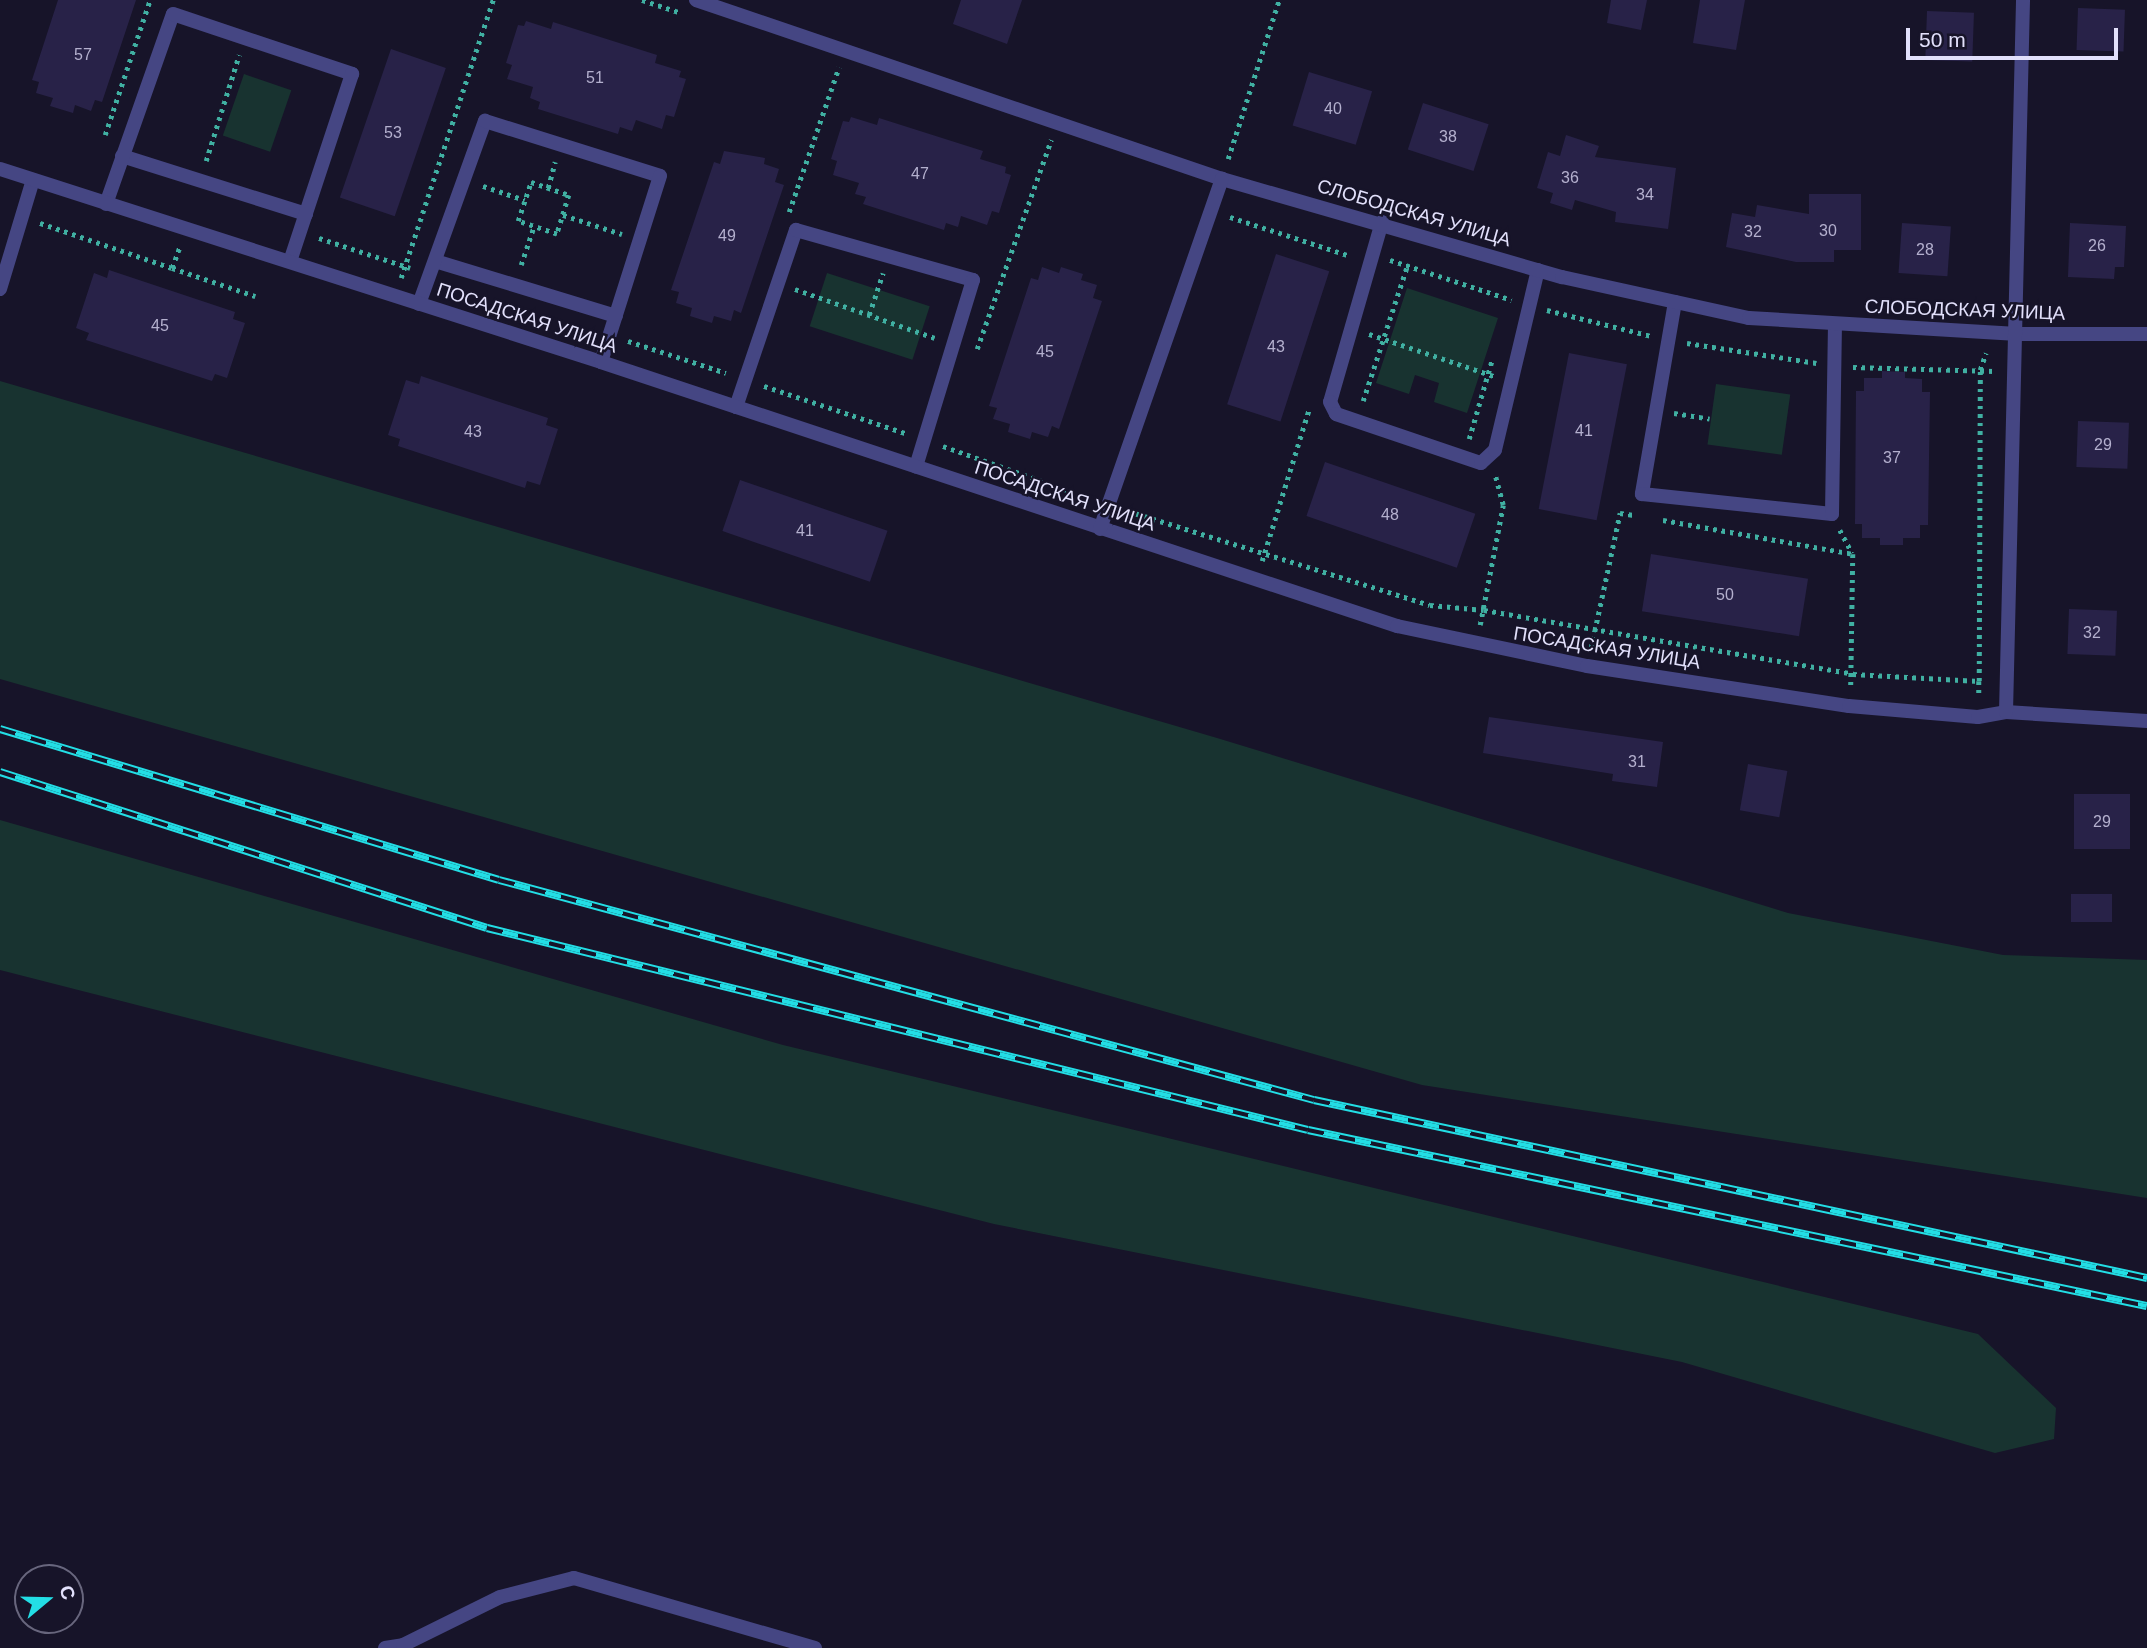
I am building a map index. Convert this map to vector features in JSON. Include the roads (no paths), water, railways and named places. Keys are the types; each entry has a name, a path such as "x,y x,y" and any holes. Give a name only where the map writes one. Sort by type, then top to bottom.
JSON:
{"street":[{"name":"СЛОБОДСКАЯ УЛИЦА","path":"696,0 1222,179 1382,222 1538,270 1675,302 1749,318 1836,324 2018,334 2147,334"},
{"path":"2006,712 2018,334 2023,0"},
{"path":"106,204 173,14 352,74 290,261"},
{"path":"419,304 485,121 660,176 601,362"},
{"path":"122,156 306,214"},
{"name":"ПОСАДСКАЯ УЛИЦА","path":"0,169 601,362 1397,626 1474,646 1849,706 1978,717 2006,712 2147,721"},
{"path":"1100,528 1222,179"},
{"path":"0,289 33,180"},
{"path":"1382,222 1331,402 1336,414 1481,463 1490,459 1538,270"},
{"path":"736,407 796,230 973,280 916,467"},
{"path":"435,261 616,316"},
{"path":"1675,302 1642,494 1832,514 1836,324"},
{"path":"385,1648 403,1645 500,1597 574,1578 815,1648"}],"railway":[{"path":"0,729 499,880 1314,1100 2147,1278"},
{"path":"0,772 487,928 1308,1130 2147,1306"}]}
